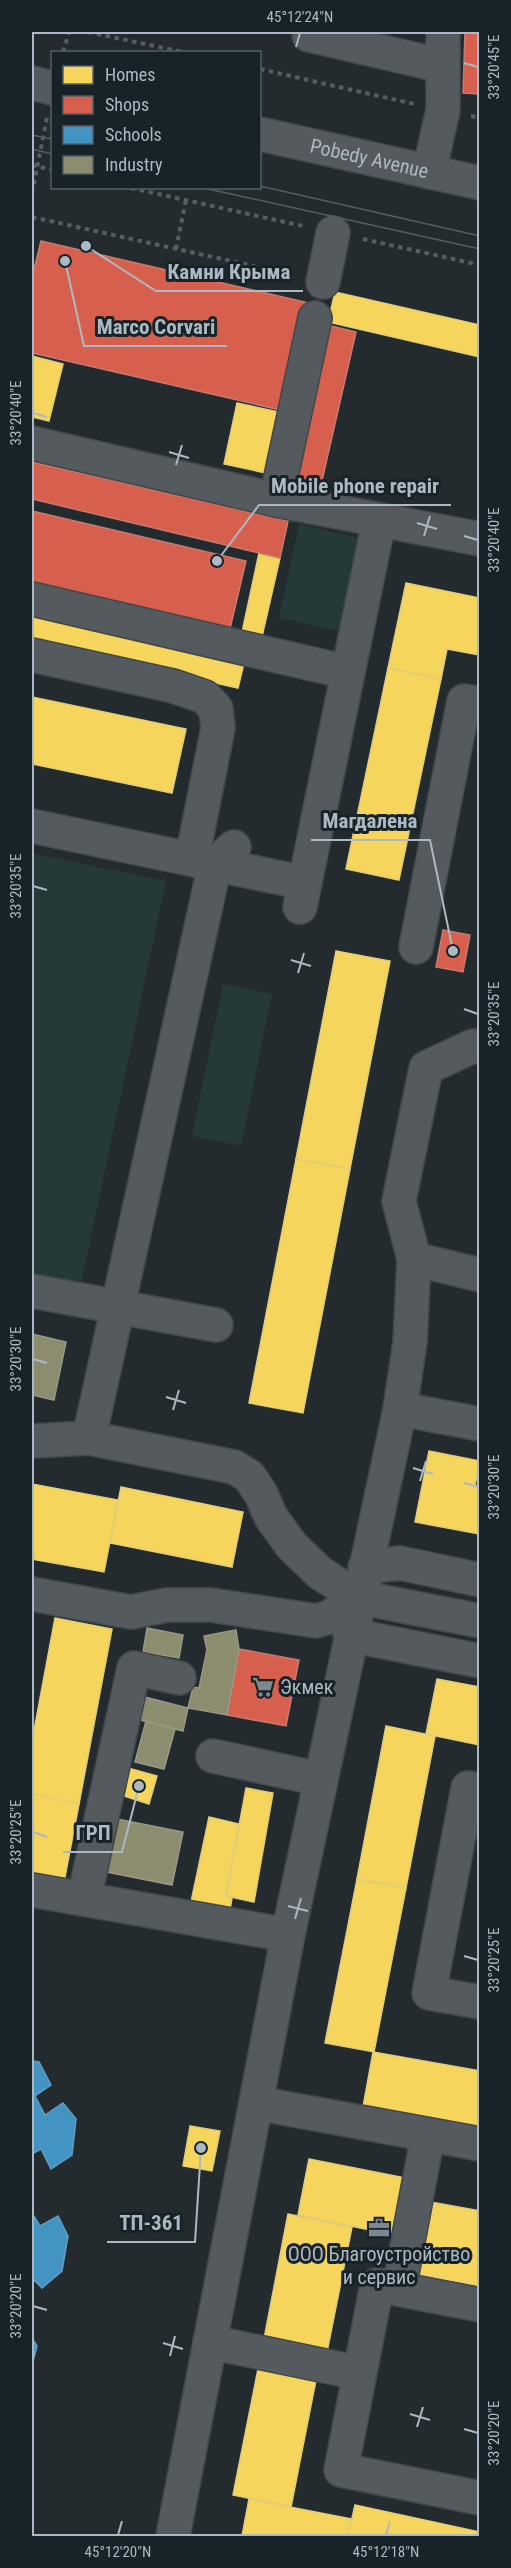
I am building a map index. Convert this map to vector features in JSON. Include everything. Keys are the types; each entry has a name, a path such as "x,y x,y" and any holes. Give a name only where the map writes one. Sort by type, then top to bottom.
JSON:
{"street":[{"path":"429,172 443,110 443,32"},
{"path":"309,35 443,66"},
{"path":"32,83 50,101"},
{"name":"Pobedy Avenue","path":"261,134 480,183"},
{"path":"323,282 333,232"},
{"path":"276,500 315,318"},
{"path":"32,443 276,500 480,539"},
{"path":"32,825 214,857 302,895 378,521"},
{"path":"32,599 347,672"},
{"path":"32,655 173,686 205,697 216,709 218,728 214,857 89,1438"},
{"path":"416,947 464,701 480,703"},
{"path":"173,2536 288,1935 350,1635 400,1409 410,1342 414,1260 399,1201 426,1068 473,1046 480,1047"},
{"path":"414,1260 480,1275"},
{"path":"32,1291 216,1325"},
{"path":"400,1409 480,1424"},
{"path":"32,1441 89,1438 234,1467 249,1476 261,1494 271,1517 292,1546 320,1573 362,1582 480,1621"},
{"path":"32,1594 131,1612 166,1605 211,1605 316,1621 330,1617 362,1582 400,1563 480,1580"},
{"path":"350,1635 480,1661"},
{"path":"84,1899 134,1668 179,1678"},
{"path":"213,1756 320,1779"},
{"path":"480,1790 468,1788 429,1993 480,2002"},
{"path":"32,1890 288,1935"},
{"path":"256,2103 480,2144"},
{"path":"399,2289 428,2135"},
{"path":"480,2305 377,2285 341,2470 480,2498"},
{"path":"210,2343 359,2373"}],"path":[{"path":"63,51 69,32"},
{"path":"88,32 178,51"},
{"path":"261,69 480,118"},
{"path":"32,193 34,166 50,101"},
{"path":"34,166 51,170"},
{"path":"176,249 186,200"},
{"path":"32,217 323,282"}],"green space":[{"path":"299,524 359,538 338,631 279,618"},
{"path":"32,853 166,881 81,1284 32,1274"},
{"path":"223,984 272,994 241,1146 192,1136"}],"building: Homes":[{"path":"335,292 480,325 480,357 328,322"},
{"path":"32,356 63,364 49,421 32,417"},
{"path":"237,403 279,412 266,473 224,464"},
{"path":"259,553 280,558 261,641 241,637"},
{"path":"406,583 480,598 480,655 447,649 441,679 388,668"},
{"path":"32,607 246,655 238,688 32,642"},
{"path":"388,668 441,679 399,880 346,869"},
{"path":"32,697 186,729 172,793 32,764"},
{"path":"336,951 390,961 350,1169 296,1159"},
{"path":"296,1159 350,1169 303,1413 249,1403"},
{"path":"429,1451 480,1461 475,1485 480,1486 480,1534 415,1522"},
{"path":"32,1484 118,1500 104,1572 32,1559"},
{"path":"121,1487 243,1512 232,1567 110,1543"},
{"path":"55,1618 112,1629 79,1804 32,1795 32,1741"},
{"path":"437,1679 480,1687 480,1745 426,1734"},
{"path":"386,1726 435,1736 406,1888 357,1879"},
{"path":"128,1768 157,1776 149,1804 121,1795"},
{"path":"246,1788 273,1793 254,1902 226,1896"},
{"path":"32,1794 79,1804 64,1882 32,1875"},
{"path":"209,1817 239,1824 226,1896 232,1898 230,1910 191,1902"},
{"path":"357,1879 406,1888 374,2052 325,2043"},
{"path":"373,2052 480,2071 480,2127 363,2107"},
{"path":"190,2126 220,2131 212,2171 183,2166"},
{"path":"309,2159 411,2179 399,2236 298,2215"},
{"path":"425,2201 480,2211 480,2286 411,2273"},
{"path":"288,2214 352,2227 327,2352 264,2339"},
{"path":"259,2364 317,2375 291,2507 233,2495"},
{"path":"249,2499 352,2519 348,2536 242,2536"},
{"path":"355,2505 480,2532 480,2536 348,2536"}],"building: Shops":[{"path":"465,32 480,32 480,94 463,93"},
{"path":"41,241 309,303 285,411 32,353 32,278"},
{"path":"327,325 356,332 321,485 291,478"},
{"path":"32,462 288,521 280,558 32,499"},
{"path":"32,511 246,561 228,637 32,592"},
{"path":"443,930 470,935 463,972 436,967"},
{"name":"Экмек","path":"239,1649 299,1660 286,1726 227,1715"}],"building: Schools":[{"path":"32,2061 39,2062 51,2085 35,2096 45,2115 63,2103 76,2119 72,2155 51,2169 41,2149 32,2154"},
{"path":"32,2213 40,2226 58,2216 68,2236 62,2271 42,2288 32,2278"},
{"path":"32,2338 37,2346 32,2365"}],"building: Industry":[{"path":"32,1334 66,1342 54,1400 32,1395"},
{"path":"147,1628 183,1635 179,1658 143,1652"},
{"path":"236,1630 239,1649 227,1715 188,1708 193,1687 199,1688 207,1650 204,1636"},
{"path":"137,1695 188,1708 183,1731 132,1718"},
{"path":"146,1721 175,1729 164,1769 135,1762"},
{"path":"117,1819 183,1832 172,1885 106,1872"}],"tram line":[{"path":"32,135 51,139"},
{"path":"32,149 51,154"},
{"path":"261,186 480,236"},
{"path":"209,189 480,249"}],"place":[{"name":"Камни Крыма","path":"86,246"},
{"name":"Marco Corvari","path":"65,261"},
{"name":"Mobile phone repair","path":"217,561"},
{"name":"Магдалена","path":"453,951"},
{"name":"Экмек","path":"263,1687"},
{"name":"ГРП","path":"139,1786"},
{"name":"ТП-361","path":"201,2148"},
{"name":"ООО Благоустройство и сервис","path":"379,2228"}]}
